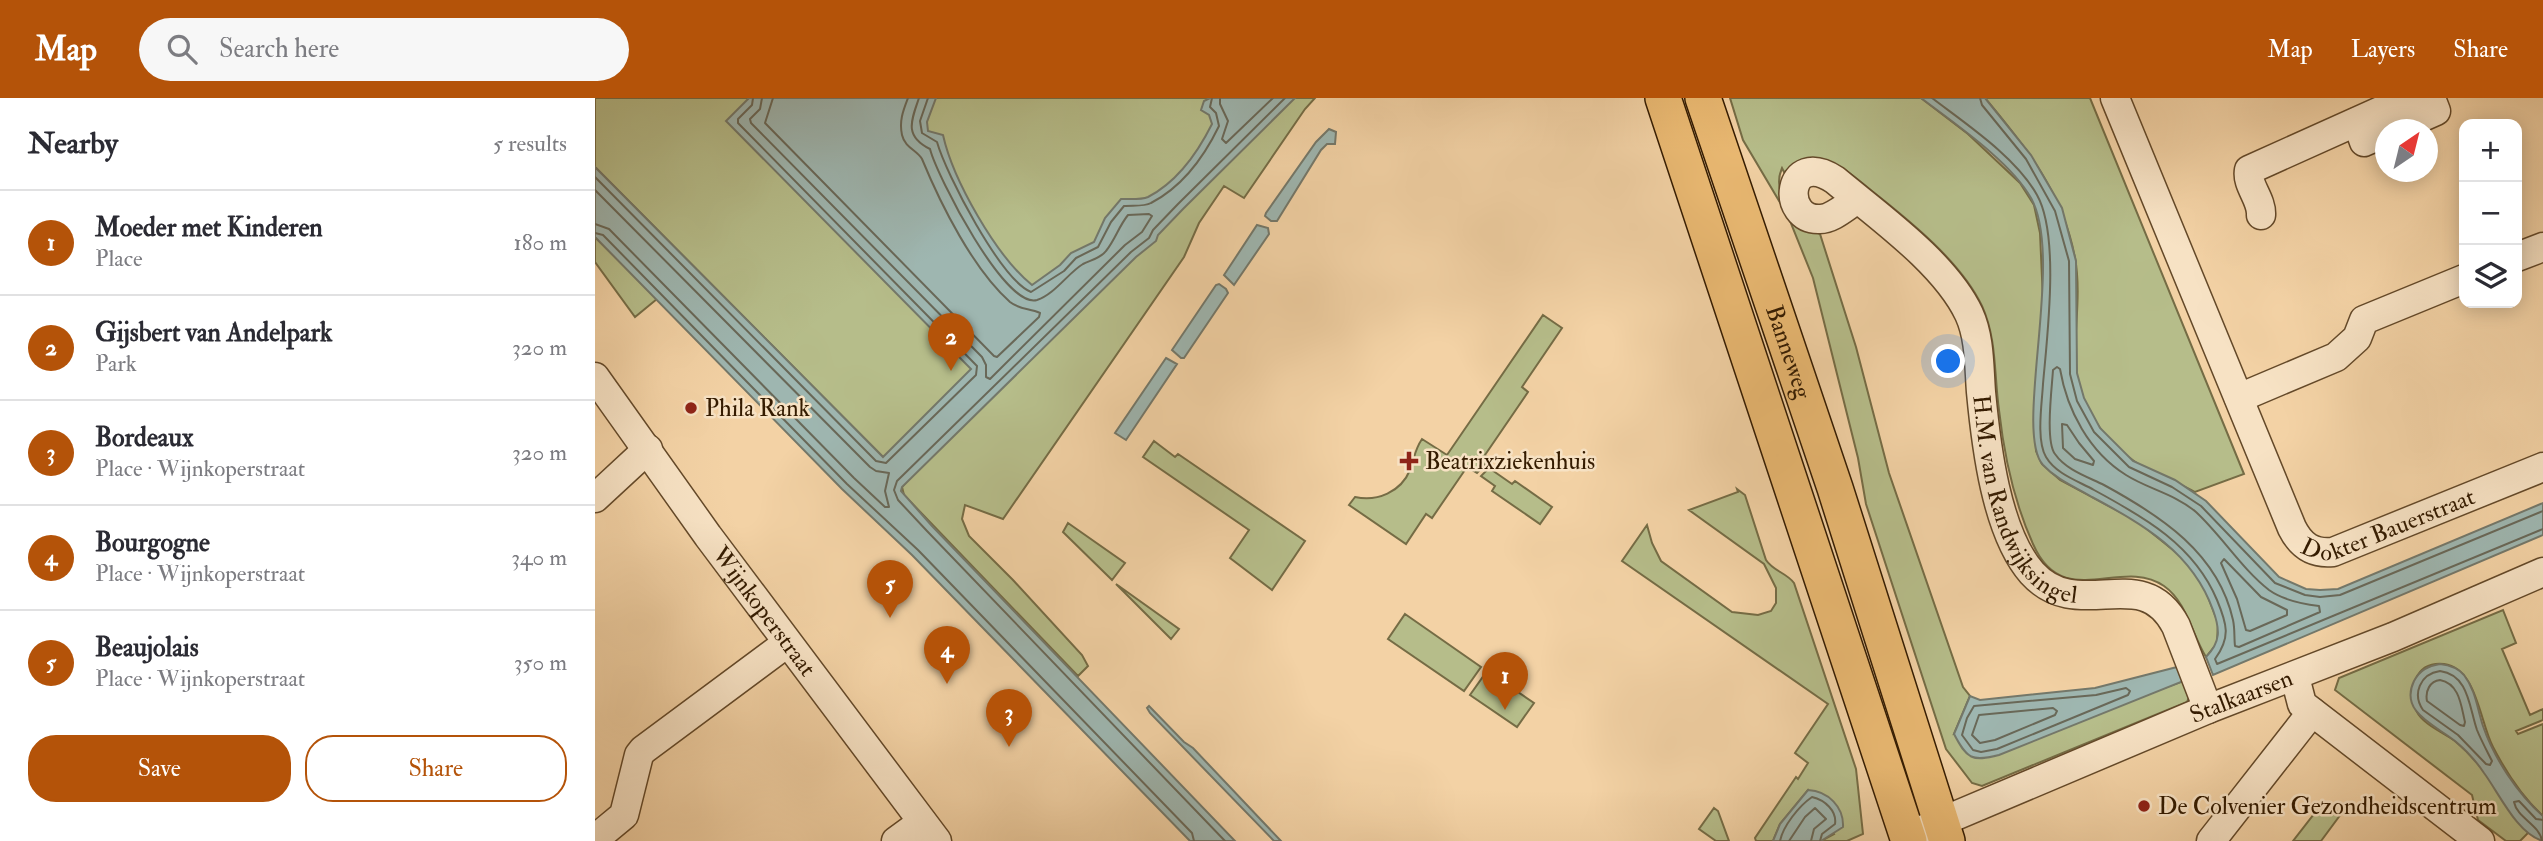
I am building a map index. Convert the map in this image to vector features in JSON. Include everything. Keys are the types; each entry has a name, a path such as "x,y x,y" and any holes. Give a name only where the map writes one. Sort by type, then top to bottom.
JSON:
{"main road":[{"name":"Banneweg","path":"1663,98 1779,446 1904,839"},
{"name":"Banneweg","path":"1703,98 1835,488 1944,832"},
{"name":"Banneweg","path":"1779,446 1797,455 1810,471 1838,553 1873,607"}],"street":[{"name":"Dokter Bauerstraat","path":"2115,98 2296,536 2313,551 2333,552 2543,467"},
{"path":"2261,215 2262,208 2248,176 2249,170 2409,98"},
{"path":"2418,119 2436,111 2431,98"},
{"path":"2357,122 2364,142 2375,137"},
{"name":"H.M. van Randwijksingel","path":"1858,199 1920,253 1961,300 1970,316 1977,343 1985,436 1995,484 2006,523 2024,561 2033,574 2056,591 2080,597 2125,593 2150,597 2171,616 2208,709"},
{"path":"2522,255 2543,247"},
{"path":"2239,398 2336,357 2357,338 2364,320 2459,281"},
{"name":"Wijnkoperstraat","path":"595,377 787,643 930,831"},
{"path":"595,498 648,449"},
{"name":"Stalkaarsen","path":"1944,832 2208,709 2295,677 2543,572"},
{"path":"595,839 624,815 641,752 787,643"},
{"path":"2295,677 2302,704 2480,841"},
{"path":"2211,841 2312,712"},
{"path":"896,841 930,831"},
{"name":"Banneweg","path":"1904,839 1944,832"}],"green space":[{"path":"595,98 1315,98 1244,198 1224,186 1199,223 1184,257 1003,519 965,505 962,519 969,536 1082,655 1088,666 1078,676 904,495 902,487 907,481 595,167"},
{"path":"1730,98 1921,98 1968,134 2020,183 2034,205 2040,233 2043,300 2034,414 2036,451 2042,464 2060,480 2137,521 2178,554 2192,568 2206,592 2218,623 2217,643 2206,657 2184,610 2164,586 2147,578 2130,576 2076,580 2060,575 2045,564 2026,528 2015,495 2001,427 1990,331 1982,306 1973,290 1948,258 1918,229 1840,167 1821,161 1810,161 1784,172 1782,168 1780,188 1788,207 1803,223 1820,234 1856,347 1889,473 1963,687 1970,696 1954,734 2142,696 2186,680 2189,697 2187,702 1982,786 1972,783 1946,749 1866,504 1858,458 1813,278 1788,216 1743,140"},
{"path":"1985,98 2090,98 2244,474 2195,492 2134,461 2101,430 2085,403 2076,374 2078,283 2075,258 2062,212 2041,172"},
{"path":"595,237 657,299 635,317 595,262"},
{"path":"1543,315 1562,328 1522,387 1528,392 1485,455 1490,459 1477,473 1467,467 1432,518 1426,514 1406,544 1349,505 1355,497 1380,496 1401,484 1410,470 1422,439 1447,455"},
{"path":"1154,441 1175,457 1178,454 1305,541 1272,590 1230,558 1249,530 1143,457"},
{"path":"1489,468 1512,484 1515,481 1552,507 1540,524 1492,491 1495,486 1481,476"},
{"path":"1737,489 1745,495 1766,560 1794,583 1856,769 1863,834 1847,841 1821,841 1834,834 1808,790 1780,824 1773,841 1756,841 1755,838 1808,763 1795,753 1828,704 1622,561 1647,525 1661,561 1732,612 1758,615 1771,611 1776,603 1776,588 1764,564 1689,510 1738,492"},
{"path":"1068,523 1125,563 1112,580 1063,532"},
{"path":"1116,584 1179,629 1171,639"},
{"path":"2503,610 2516,643 2502,649 2530,715 2543,709 2543,720 2516,731 2518,734 2543,724 2543,816 2521,792 2498,756 2471,686 2464,675 2444,664 2426,667 2416,679 2413,695 2420,716 2466,751 2503,796 2529,832 2520,841 2506,841 2478,820 2472,795 2335,690 2339,678"},
{"path":"1405,614 1481,667 1464,691 1388,639"},
{"path":"1487,671 1534,703 1517,727 1470,695"},
{"path":"2329,804 2341,814 2321,841 2293,841 2321,805"},
{"path":"1714,808 1718,811 1729,841 1716,841 1699,829"}],"water":[{"path":"749,98 936,98 927,122 928,131 943,135 956,173 978,216 1004,256 1032,285 1060,265 1071,253 1094,242 1105,218 1121,199 1148,197 1177,175 1212,124 1209,115 1201,110 1204,101 1210,98 1295,98 1183,209 1158,235 1156,241 1136,257 902,487 901,491 1235,841 1190,841 912,555 842,489 595,237 595,167 883,457 971,369 726,121"},
{"path":"1921,98 1985,98 2031,155 2062,208 2076,261 2077,373 2084,398 2100,428 2133,461 2175,480 2206,501 2279,577 2306,589 2338,589 2543,503 2543,535 2213,675 2206,657 2217,641 2217,623 2204,590 2193,572 2164,542 2148,530 2060,479 2043,465 2035,446 2033,418 2043,261 2040,226 2031,198 2022,184 1996,157"},
{"path":"1329,129 1336,132 1335,144 1327,144 1321,150 1277,221 1271,221 1265,216 1266,213 1316,142"},
{"path":"1257,225 1268,228 1269,234 1234,285 1224,275"},
{"path":"1219,284 1228,293 1184,358 1181,358 1172,350"},
{"path":"1166,358 1177,364 1126,440 1115,433"},
{"path":"2440,664 2456,669 2468,681 2483,726 2500,762 2515,786 2543,816 2543,841 2517,822 2467,752 2421,717 2415,709 2411,701 2414,681 2425,669"},
{"path":"2181,666 2186,680 1999,755 1971,757 1954,734 1970,696 1980,700 2095,688"},
{"path":"1149,706 1281,841 1274,841 1150,713 1147,708"},
{"path":"1808,790 1822,793 1833,801 1841,813 1843,827 1821,841 1773,841 1780,824"}],"place":[{"name":"Gijsbert van Andelpark","path":"951,371"},
{"name":"Phila Rank","path":"691,408"},
{"name":"Beatrixziekenhuis","path":"1409,461"},
{"name":"Beaujolais","path":"890,618"},
{"name":"Bourgogne","path":"947,684"},
{"name":"Moeder met Kinderen","path":"1505,710"},
{"name":"Bordeaux","path":"1009,747"},
{"name":"De Colvenier Gezondheidscentrum","path":"2144,806"}]}
